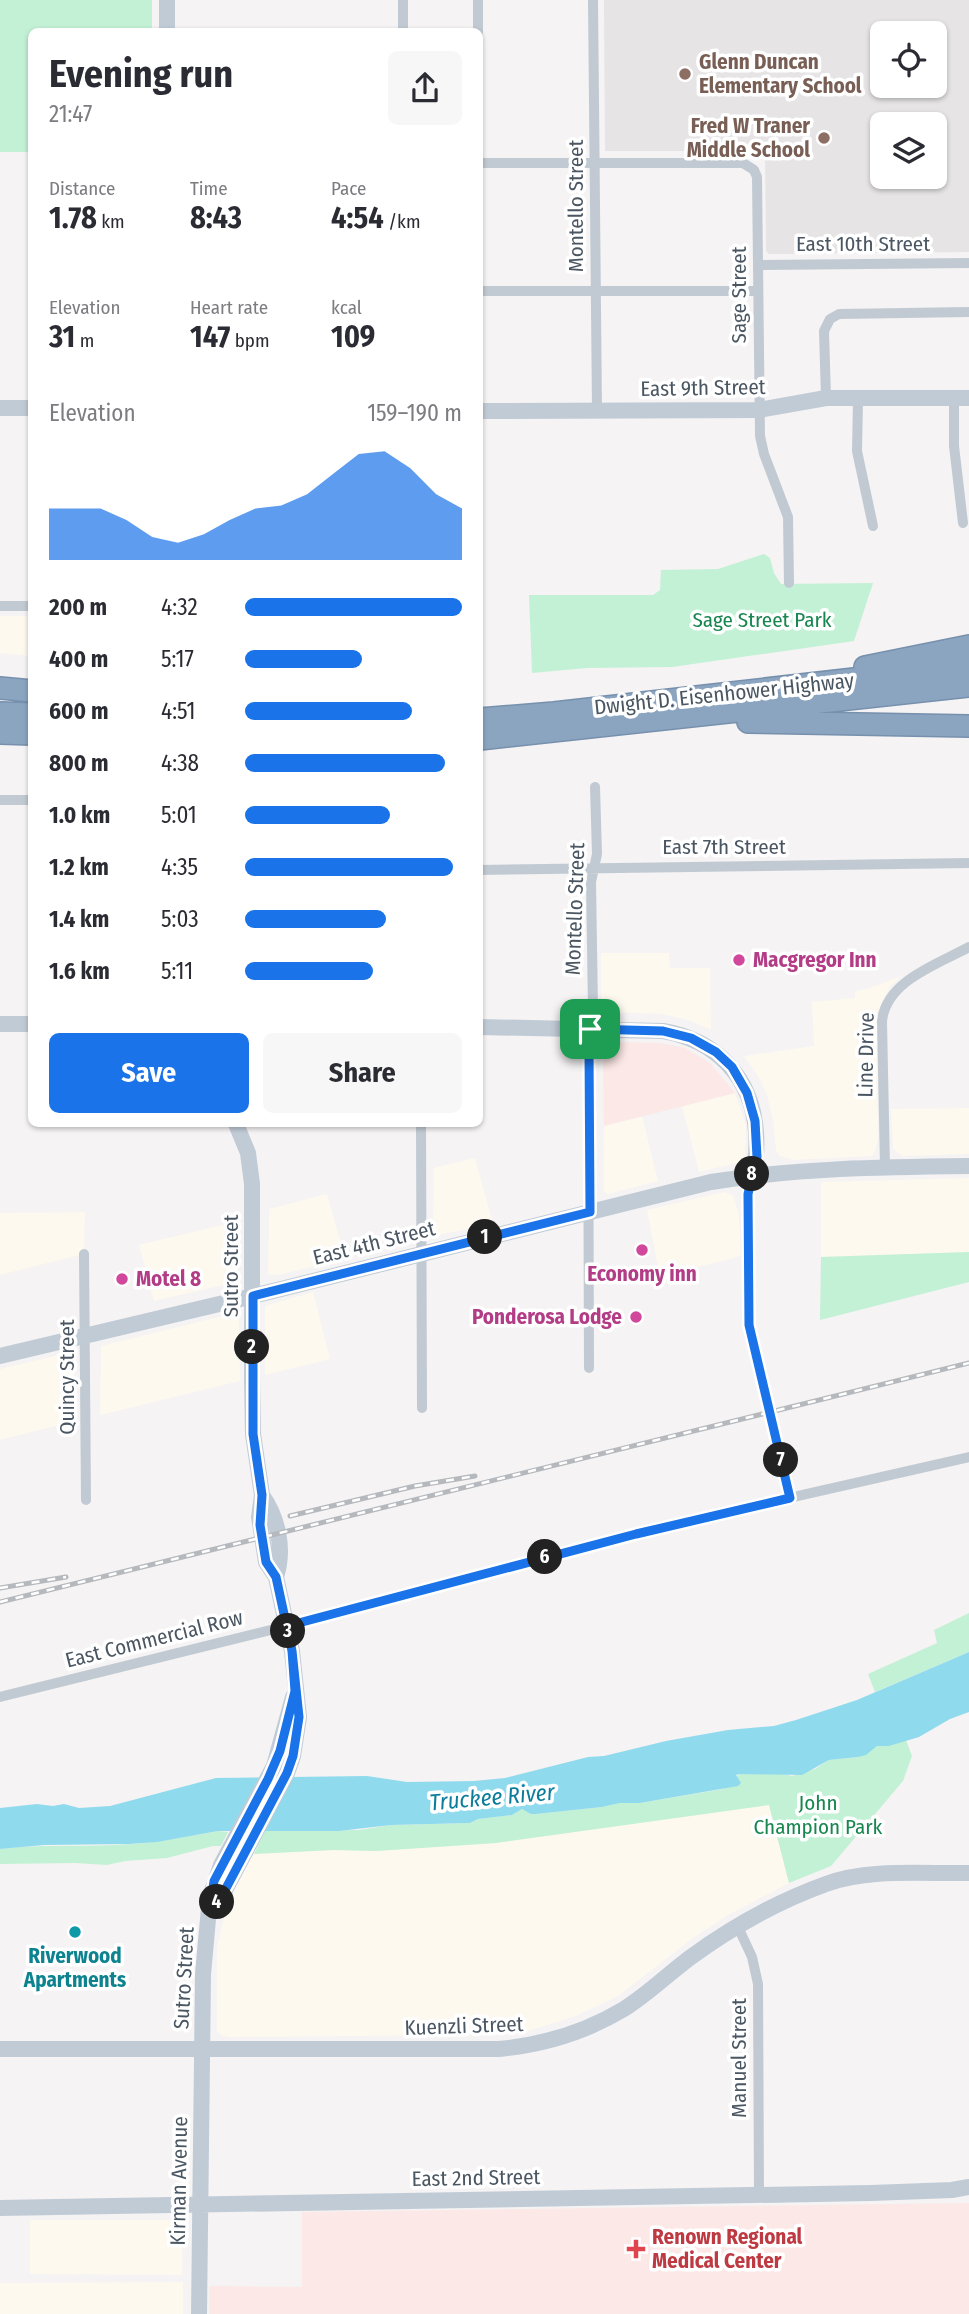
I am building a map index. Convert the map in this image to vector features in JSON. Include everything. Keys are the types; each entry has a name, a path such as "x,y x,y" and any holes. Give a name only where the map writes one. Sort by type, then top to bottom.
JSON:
{"highway":[{"path":"809,684 878,663 969,646"},
{"name":"Dwight D. Eisenhower Highway","path":"483,719 969,666"},
{"name":"Dwight D. Eisenhower Highway","path":"483,739 969,686"},
{"path":"0,688 28,691"},
{"path":"0,713 28,714"},
{"path":"662,720 969,726"},
{"path":"0,733 28,734"},
{"path":"0,746 28,746"}],"main road":[{"path":"167,0 167,28"},
{"name":"East 9th Street","path":"483,411 758,410 826,398 961,398"},
{"path":"0,408 28,408"},
{"path":"0,1024 28,1024"},
{"path":"483,1027 663,1031 677,1033 705,1045 718,1053 740,1078 752,1105 757,1157 752,1175"},
{"name":"Sutro Street","path":"202,2049 204,1948 210,1910 224,1892 287,1773 293,1756 299,1717 292,1651 276,1577 280,1550 273,1513 262,1495 253,1434 251,1167 237,1127"},
{"name":"East 4th Street","path":"0,1356 668,1192 752,1175 885,1167 969,1166"},
{"name":"Kuenzli Street","path":"0,2049 498,2049 547,2042 571,2035 624,2009 691,1957 738,1927 794,1897 845,1879 870,1875 969,1873"},
{"name":"Kirman Avenue","path":"199,2314 202,2049"},
{"name":"East 2nd Street","path":"0,2208 952,2190 969,2186"},
{"name":"East 2nd Street","path":"952,2190 969,2196"}],"street":[{"path":"403,0 403,28"},
{"path":"478,0 478,28"},
{"name":"Montello Street","path":"593,0 597,411"},
{"path":"483,163 596,163"},
{"name":"Sage Street","path":"596,163 743,163 754,170 757,177 758,410 764,454 788,517 789,583"},
{"name":"East 10th Street","path":"758,265 969,263"},
{"path":"483,292 758,291"},
{"path":"826,398 824,331 830,319 839,314 969,312"},
{"path":"961,398 954,446 962,523"},
{"path":"858,399 858,451 873,526"},
{"path":"0,606 28,606"},
{"name":"Montello Street","path":"590,1368 589,1049 593,1010 592,882 597,854 596,787"},
{"path":"0,800 28,800"},
{"name":"East 7th Street","path":"483,870 969,863"},
{"name":"Line Drive","path":"885,1167 882,1022 887,1001 902,984 969,947"},
{"path":"421,1127 422,1408"},
{"path":"752,1175 748,1194 749,1325 790,1498"},
{"name":"Quincy Street","path":"84,1254 86,1500"},
{"name":"East Commercial Row","path":"0,1697 287,1626 636,1534 969,1457"},
{"name":"Manuel Street","path":"738,1927 752,1957 758,1984 759,2194"}],"shaded area":[{"name":"Fred W Traner Middle School","path":"604,0 969,0 969,252 769,254 766,251 765,151 605,151"},
{"path":"0,616 28,616 28,656 0,653"},
{"path":"601,953 669,953 670,968 710,968 711,1030 688,1020 663,1014 608,1012 601,1000"},
{"path":"902,976 890,986 877,1013 878,1140 875,1152 872,1156 792,1160 779,1155 767,1095 744,1056 814,1046 812,1002 855,998 855,991"},
{"path":"616,1042 659,1043 683,1047 710,1063 735,1093 604,1126 603,1054 605,1048"},
{"path":"735,1093 746,1125 745,1161 699,1172 682,1106"},
{"path":"969,1108 969,1154 902,1156 893,1149 891,1109"},
{"path":"642,1116 658,1181 608,1194 604,1192 604,1126"},
{"path":"475,1158 493,1224 439,1235 433,1221 434,1168"},
{"path":"969,1178 969,1252 821,1257 821,1182"},
{"path":"724,1192 733,1195 739,1215 741,1256 660,1277 647,1210"},
{"path":"327,1194 345,1259 278,1275 268,1274 269,1209"},
{"path":"85,1212 84,1254 0,1275 0,1213"},
{"path":"235,1222 235,1276 232,1283 154,1301 139,1245"},
{"path":"313,1292 330,1359 265,1375 265,1306"},
{"path":"231,1314 237,1316 239,1322 240,1381 100,1415 101,1346"},
{"path":"67,1353 73,1354 75,1421 0,1440 0,1369"},
{"path":"769,1805 789,1883 728,1915 693,1938 618,1996 576,2016 528,2031 498,2035 229,2037 217,2031 217,1948 225,1913 241,1873 254,1854 376,1851 496,1843"},
{"name":"Renown Regional Medical Center","path":"969,2203 969,2314 209,2314 209,2286 302,2287 302,2212"},
{"path":"30,2220 182,2220 182,2275 30,2274"},
{"path":"183,2282 183,2314 0,2314 0,2283"}],"green space":[{"path":"0,0 152,0 152,28 28,28 28,152 0,152"},
{"name":"Sage Street Park","path":"764,554 770,558 774,573 781,584 873,583 854,641 672,667 587,668 532,673 529,595 653,595 660,590 661,570 718,569"},
{"path":"969,1252 969,1282 820,1320 821,1257"},
{"path":"969,1613 969,1652 875,1692 868,1674 937,1643 934,1630"},
{"name":"John Champion Park","path":"906,1740 912,1756 903,1781 831,1866 789,1883 769,1805 496,1843 376,1851 254,1854 265,1831 359,1830 391,1825 470,1823 478,1819 512,1815 522,1809 536,1814 620,1803 640,1803 723,1789 739,1774 779,1773 792,1776 815,1769 829,1760 858,1757 877,1746 889,1746"},
{"path":"218,1831 228,1832 221,1846 167,1858 107,1865 0,1864 0,1849 128,1844"}],"water":[{"name":"Truckee River","path":"969,1652 969,1712 950,1719 919,1737 889,1746 877,1746 866,1755 829,1760 802,1775 739,1774 736,1775 741,1783 738,1786 640,1803 620,1803 536,1814 522,1809 512,1815 478,1819 470,1823 391,1825 339,1831 218,1831 157,1842 0,1849 0,1808 37,1804 64,1804 79,1808 110,1806 216,1778 367,1776 407,1782 505,1778 666,1741 728,1730 774,1726 857,1700"}],"railway":[{"path":"0,1602 969,1363"},
{"path":"290,1516 415,1486 475,1476"},
{"path":"0,1588 66,1577"}],"place":[{"name":"Glenn Duncan Elementary School","path":"685,74"},
{"name":"Fred W Traner Middle School","path":"824,138"},
{"name":"Macgregor Inn","path":"739,960"},
{"name":"Economy inn","path":"642,1250"},
{"name":"Motel 8","path":"122,1279"},
{"name":"Ponderosa Lodge","path":"636,1317"},
{"name":"Riverwood Apartments","path":"75,1932"},
{"name":"Renown Regional Medical Center","path":"636,2249"}],"route":[{"path":"590,1029 590,1212 253,1296 253,1434 262,1495 259,1517 266,1562 276,1577 292,1651 299,1717 293,1756 287,1773 224,1892 210,1910 214,1881 280,1751 295,1691 292,1651 287,1626 636,1534 790,1498 749,1325 748,1194 757,1157 755,1121 747,1093 732,1067 716,1052 691,1038 663,1031 590,1029"}]}
